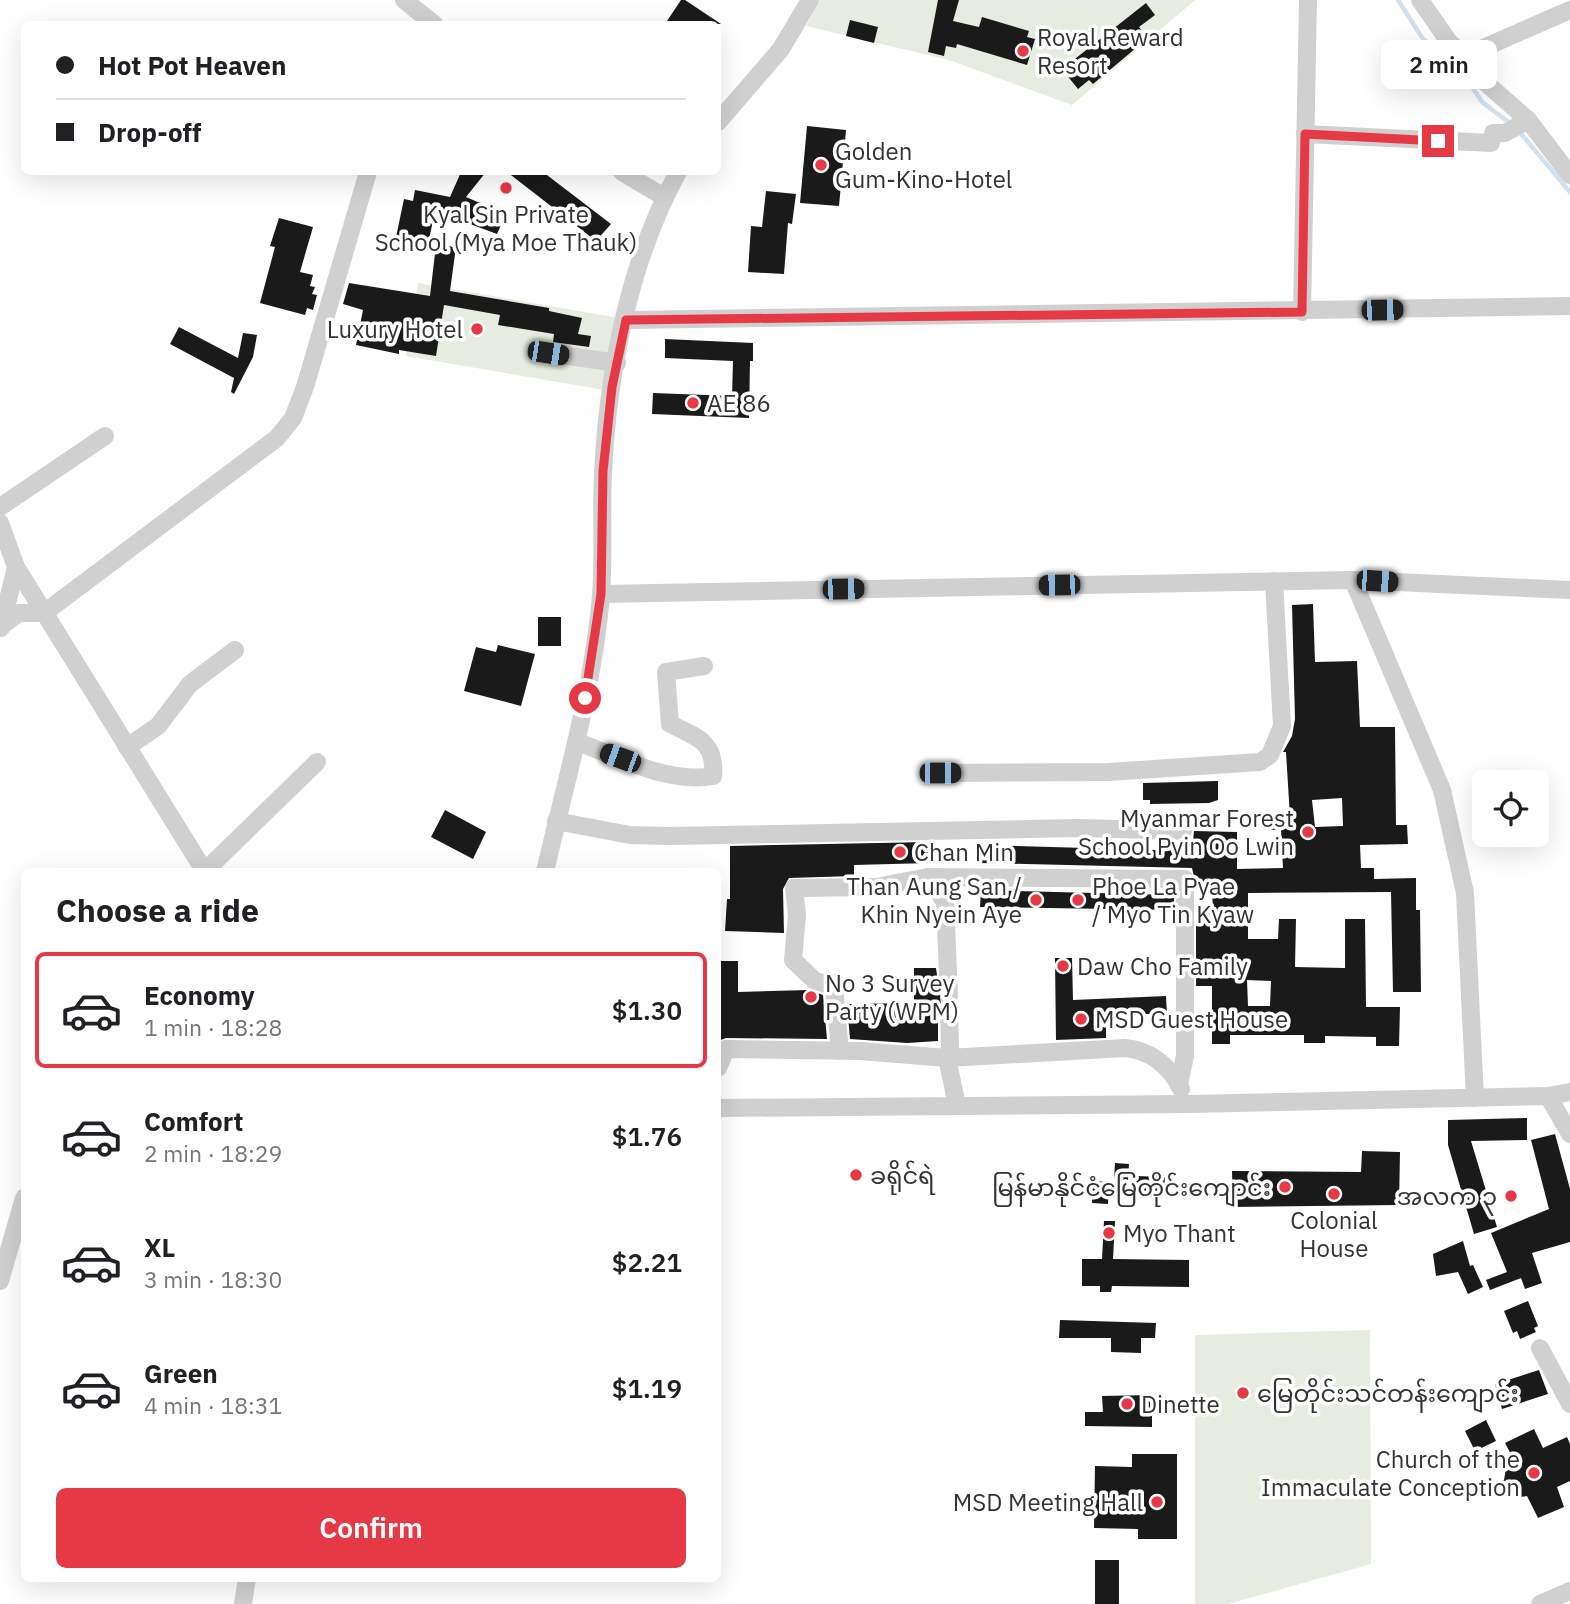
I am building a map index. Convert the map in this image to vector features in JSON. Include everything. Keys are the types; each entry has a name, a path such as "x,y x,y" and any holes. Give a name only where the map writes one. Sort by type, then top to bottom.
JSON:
{"street":[{"path":"721,119 781,49 810,0"},
{"path":"1302,312 1308,0"},
{"path":"1420,0 1449,42 1465,56 1486,83 1525,122 1570,175"},
{"path":"1465,56 1565,7"},
{"path":"410,11 428,21"},
{"path":"1305,134 1491,143 1493,133 1505,133 1525,122"},
{"path":"1,628 19,612 44,613 276,438 293,418 305,387 367,175"},
{"path":"627,175 664,197"},
{"path":"546,868 577,742 601,594 603,471 617,363 633,284 664,197 676,175"},
{"path":"626,320 1570,306"},
{"path":"548,353 617,363"},
{"path":"0,507 106,436"},
{"path":"0,523 16,567 203,868"},
{"path":"1,628 16,567"},
{"path":"601,594 1353,580 1570,590"},
{"path":"1353,580 1442,790 1465,893 1475,1098"},
{"path":"940,773 1109,772 1260,762 1270,755 1282,726 1274,581"},
{"path":"127,747 158,726 190,684 235,650"},
{"path":"577,742 664,774 696,779 713,776 714,761 703,740 670,724 666,672 704,666"},
{"path":"208,868 317,762"},
{"path":"556,821 629,835 669,836 1080,828 1183,831"},
{"path":"928,877 945,902 950,1048 947,1058 957,1105"},
{"path":"840,1051 834,986 815,981 793,960 797,915 794,887 876,887 928,877 1185,879 1185,1056 1179,1084"},
{"path":"721,1061 726,1049 914,1053 947,1058 1125,1048 1146,1050 1179,1084 1189,1104"},
{"path":"721,1108 1189,1104 1548,1096 1570,1091"},
{"path":"1548,1096 1570,1134"},
{"path":"0,1281 21,1208"},
{"path":"1540,1348 1570,1404"},
{"path":"243,1604 246,1582"},
{"path":"1539,1604 1570,1591"}],"shaded area":[{"name":"Royal Reward Resort","path":"820,0 1195,0 1072,105 949,60 806,26"},
{"path":"418,283 619,318 605,390 406,356"},
{"path":"1370,1330 1371,1564 1228,1604 1195,1604 1195,1335"}],"building":[{"path":"681,0 685,0 716,21 667,21"},
{"path":"938,0 959,0 953,21 979,27 982,17 1029,31 1027,37 1035,39 1027,65 957,44 956,48 946,46 944,56 928,52"},
{"path":"1146,3 1155,15 1139,27 1148,38 1093,84 1089,80 1078,89 1066,74 1075,67 1071,62"},
{"path":"850,20 878,27 874,43 846,36"},
{"path":"807,126 846,130 839,206 800,203"},
{"path":"460,175 484,175 466,197 506,214 497,234 435,211 427,249 395,242 404,199 413,201 415,190 450,197"},
{"path":"511,175 547,175 611,224 596,241"},
{"path":"766,191 796,194 792,224 788,223 784,274 748,272 751,226 762,227"},
{"path":"279,218 313,227 300,272 313,275 310,286 315,287 312,294 317,295 313,310 307,308 305,315 260,303 275,247 270,246"},
{"path":"436,245 456,247 450,291 549,308 549,311 582,318 578,334 591,336 589,347 553,342 554,334 498,325 500,315 444,305 436,356 399,350 399,354 356,345 363,310 343,304 349,283 430,296"},
{"path":"179,327 238,358 243,333 257,335 253,357 234,394 231,392 234,378 170,344"},
{"path":"665,339 753,343 749,418 652,414 653,393 732,396 733,361 665,358"},
{"path":"1313,604 1315,662 1357,661 1360,727 1395,727 1396,825 1407,825 1408,844 1360,845 1361,868 1374,868 1374,879 1416,878 1416,910 1420,910 1421,992 1393,992 1391,892 1248,893 1248,939 1278,939 1279,919 1296,919 1295,967 1345,968 1345,919 1365,919 1366,1007 1400,1007 1399,1046 1376,1046 1376,1037 1325,1036 1325,1043 1304,1043 1304,1035 1230,1035 1230,1044 1212,1044 1212,986 1196,986 1196,913 1213,913 1212,885 1196,886 1192,868 980,863 981,845 1192,851 1194,831 1237,832 1237,869 1283,868 1281,829 1271,830 1270,817 1290,817 1286,752 1283,752 1292,736 1295,719 1292,605","holes":["1342,798 1343,826 1315,827 1312,800","1247,980 1271,981 1270,1006 1248,1006"]},
{"path":"538,617 561,617 561,646 538,646"},
{"path":"498,645 535,654 521,706 464,691 476,647 496,652"},
{"path":"1218,781 1218,800 1209,803 1150,804 1150,800 1143,800 1143,783"},
{"path":"445,810 486,832 473,859 431,837"},
{"path":"930,842 930,863 854,865 854,876 789,878 783,889 784,933 725,931 727,899 730,899 730,846"},
{"path":"981,890 1174,895 1174,910 980,907"},
{"name":"MSD Guest House","path":"1055,958 1072,958 1073,1000 1166,996 1167,1014 1106,1014 1106,1038 1056,1040"},
{"name":"No 3 Survey Party (WPM)","path":"721,961 738,961 738,992 808,990 823,995 827,1039 721,1040"},
{"path":"914,968 936,968 941,1004 938,1011 938,1041 907,1043 850,1039 847,1004 914,1003"},
{"path":"1527,1118 1527,1140 1471,1141 1497,1227 1474,1234 1448,1145 1448,1120"},
{"path":"1555,1134 1570,1189 1570,1242 1532,1253 1542,1283 1525,1289 1521,1278 1490,1290 1486,1280 1507,1272 1491,1233 1549,1209 1531,1140"},
{"path":"1362,1151 1400,1152 1399,1205 1233,1207 1232,1171 1361,1172"},
{"path":"1115,1163 1129,1164 1128,1180 1114,1179"},
{"path":"1135,1176 1165,1177 1164,1191 1135,1191"},
{"path":"1093,1181 1109,1182 1108,1204 1092,1203"},
{"path":"1104,1221 1115,1221 1113,1259 1189,1260 1189,1287 1112,1286 1111,1292 1100,1292 1100,1286 1082,1286 1082,1259 1102,1259"},
{"path":"1463,1241 1470,1266 1473,1265 1483,1287 1468,1294 1458,1272 1436,1276 1433,1254"},
{"path":"1528,1301 1538,1326 1534,1328 1536,1332 1520,1339 1517,1331 1513,1333 1504,1311"},
{"path":"1060,1320 1156,1323 1155,1338 1141,1338 1141,1353 1111,1352 1111,1338 1059,1338"},
{"path":"1539,1370 1548,1394 1502,1409 1495,1384"},
{"name":"Dinette","path":"1152,1395 1152,1427 1085,1426 1085,1412 1103,1412 1102,1396"},
{"path":"1486,1420 1496,1441 1475,1451 1465,1431"},
{"path":"1534,1429 1543,1448 1567,1437 1570,1444 1570,1481 1557,1487 1564,1507 1538,1518 1527,1496 1520,1497 1510,1491 1497,1496 1492,1485 1504,1480 1507,1462 1514,1460 1505,1443"},
{"path":"1132,1454 1177,1454 1177,1539 1138,1539 1138,1529 1094,1528 1095,1466 1132,1467"},
{"path":"1095,1560 1119,1560 1119,1604 1095,1604"}],"waterway":[{"path":"1398,0 1423,39 1457,64 1482,102 1511,124"},
{"path":"1518,130 1570,192"}],"place":[{"name":"Royal Reward Resort","path":"1023,51"},
{"name":"Golden Gum-Kino-Hotel","path":"821,165"},
{"name":"Kyal Sin Private School (Mya Moe Thauk)","path":"506,188"},
{"name":"Luxury Hotel","path":"477,329"},
{"name":"AE 86","path":"693,403"},
{"name":"Myanmar Forest School Pyin Oo Lwin","path":"1308,832"},
{"name":"Chan Min","path":"900,852"},
{"name":"Than Aung San / Khin Nyein Aye","path":"1036,900"},
{"name":"Phoe La Pyae / Myo Tin Kyaw","path":"1078,900"},
{"name":"Daw Cho Family","path":"1063,966"},
{"name":"No 3 Survey Party (WPM)","path":"811,997"},
{"name":"MSD Guest House","path":"1081,1019"},
{"name":"ခရိုင်ရဲ","path":"856,1175"},
{"name":"မြန်မာနိုင်ငံမြေတိုင်းကျောင်း","path":"1285,1187"},
{"name":"Colonial House","path":"1334,1194"},
{"name":"အလက ၃","path":"1511,1196"},
{"name":"Myo Thant","path":"1109,1233"},
{"name":"မြေတိုင်းသင်တန်းကျောင်း","path":"1243,1393"},
{"name":"Dinette","path":"1127,1404"},
{"name":"Church of the Immaculate Conception","path":"1534,1473"},
{"name":"MSD Meeting Hall","path":"1157,1502"}],"route":[{"path":"585,698 601,594 603,471 612,387 626,320 1302,312 1305,134 1438,141"}]}
